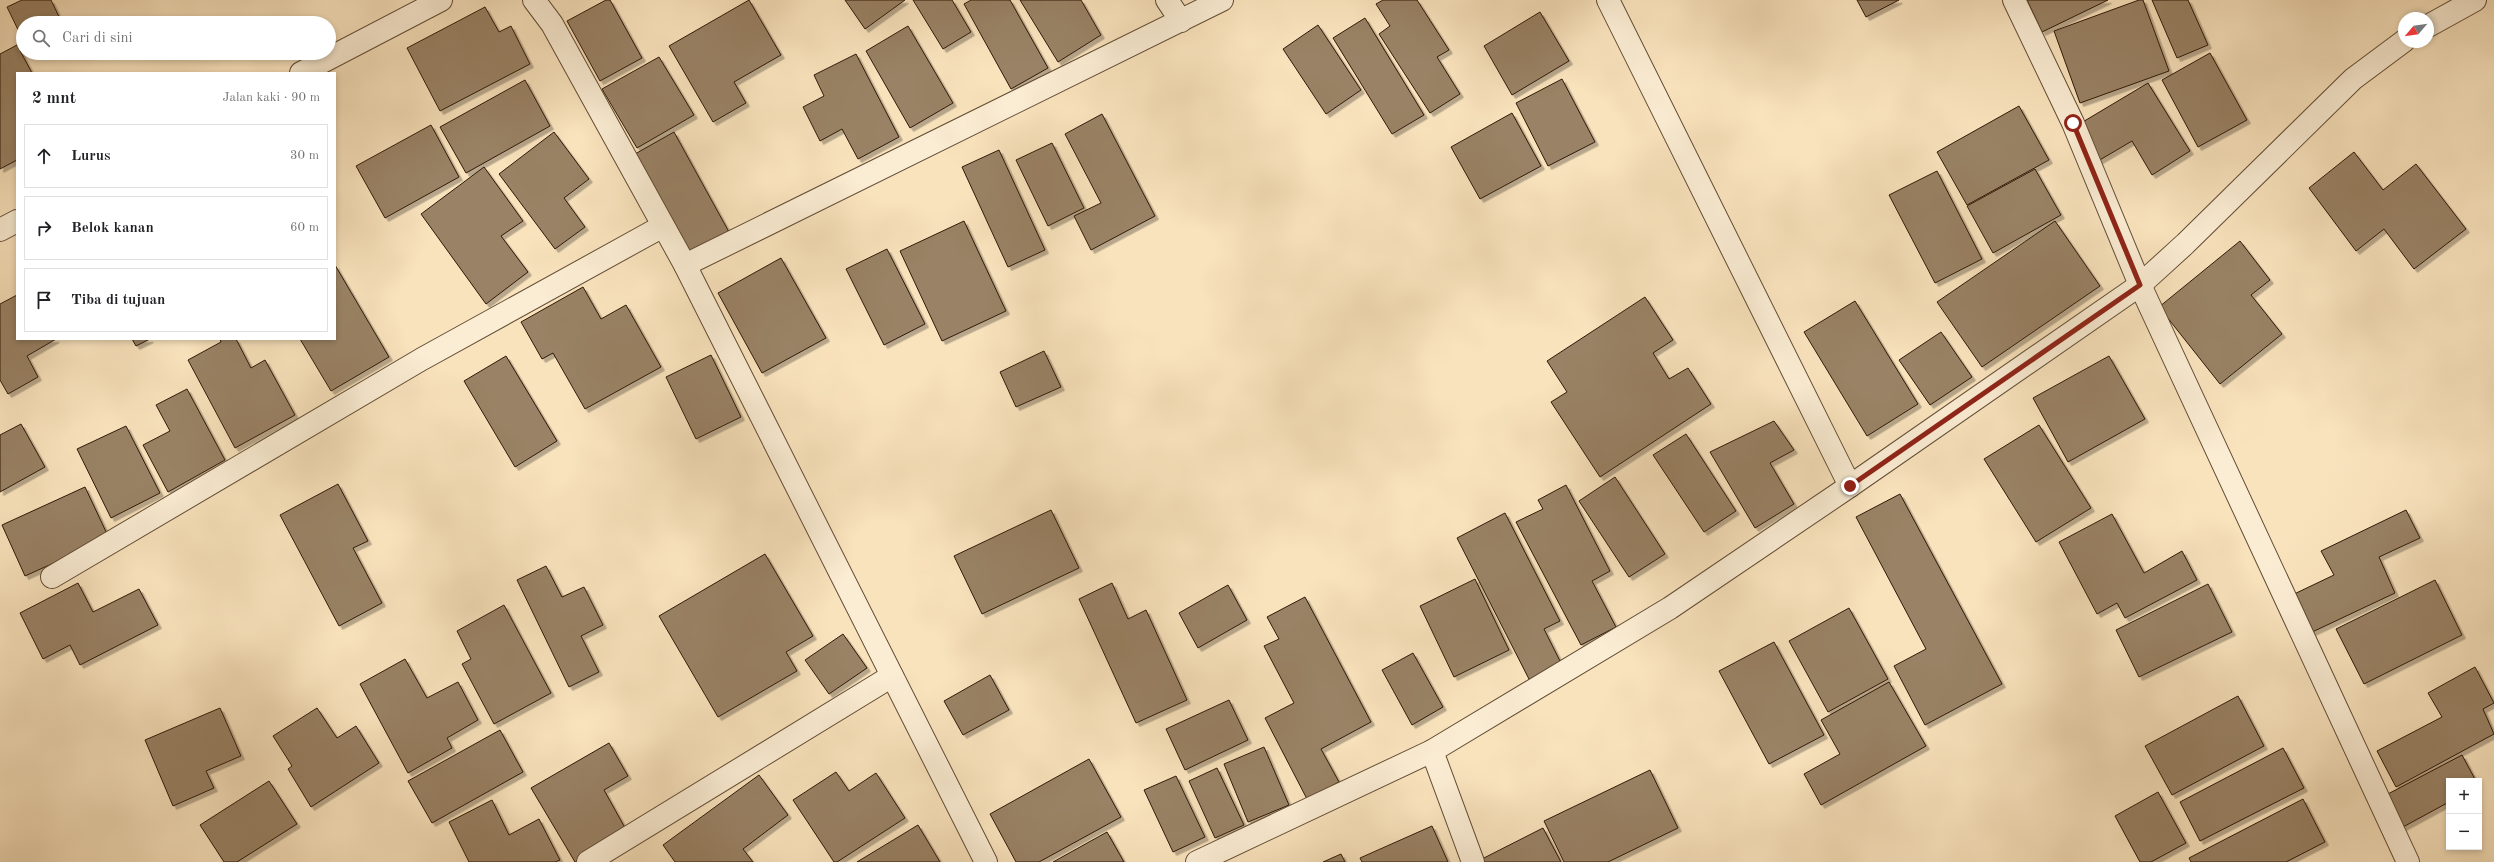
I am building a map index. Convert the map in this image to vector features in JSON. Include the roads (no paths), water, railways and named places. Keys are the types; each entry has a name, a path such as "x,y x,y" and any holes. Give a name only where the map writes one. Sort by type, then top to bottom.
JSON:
{"street":[{"path":"336,55 441,0"},
{"path":"534,0 552,24 685,266 986,862"},
{"path":"1168,0 1181,21"},
{"path":"685,266 1222,0"},
{"path":"1608,0 1850,486"},
{"path":"2014,0 2073,123 2140,285 2408,862"},
{"path":"2434,23 2475,0"},
{"path":"1197,862 1432,751 1670,608 1850,486 2140,285 2185,244 2353,79 2398,45"},
{"path":"303,72 326,60"},
{"path":"0,230 16,222"},
{"path":"52,577 422,359 663,226"},
{"path":"588,862 892,676"},
{"path":"1432,751 1473,862"}]}
